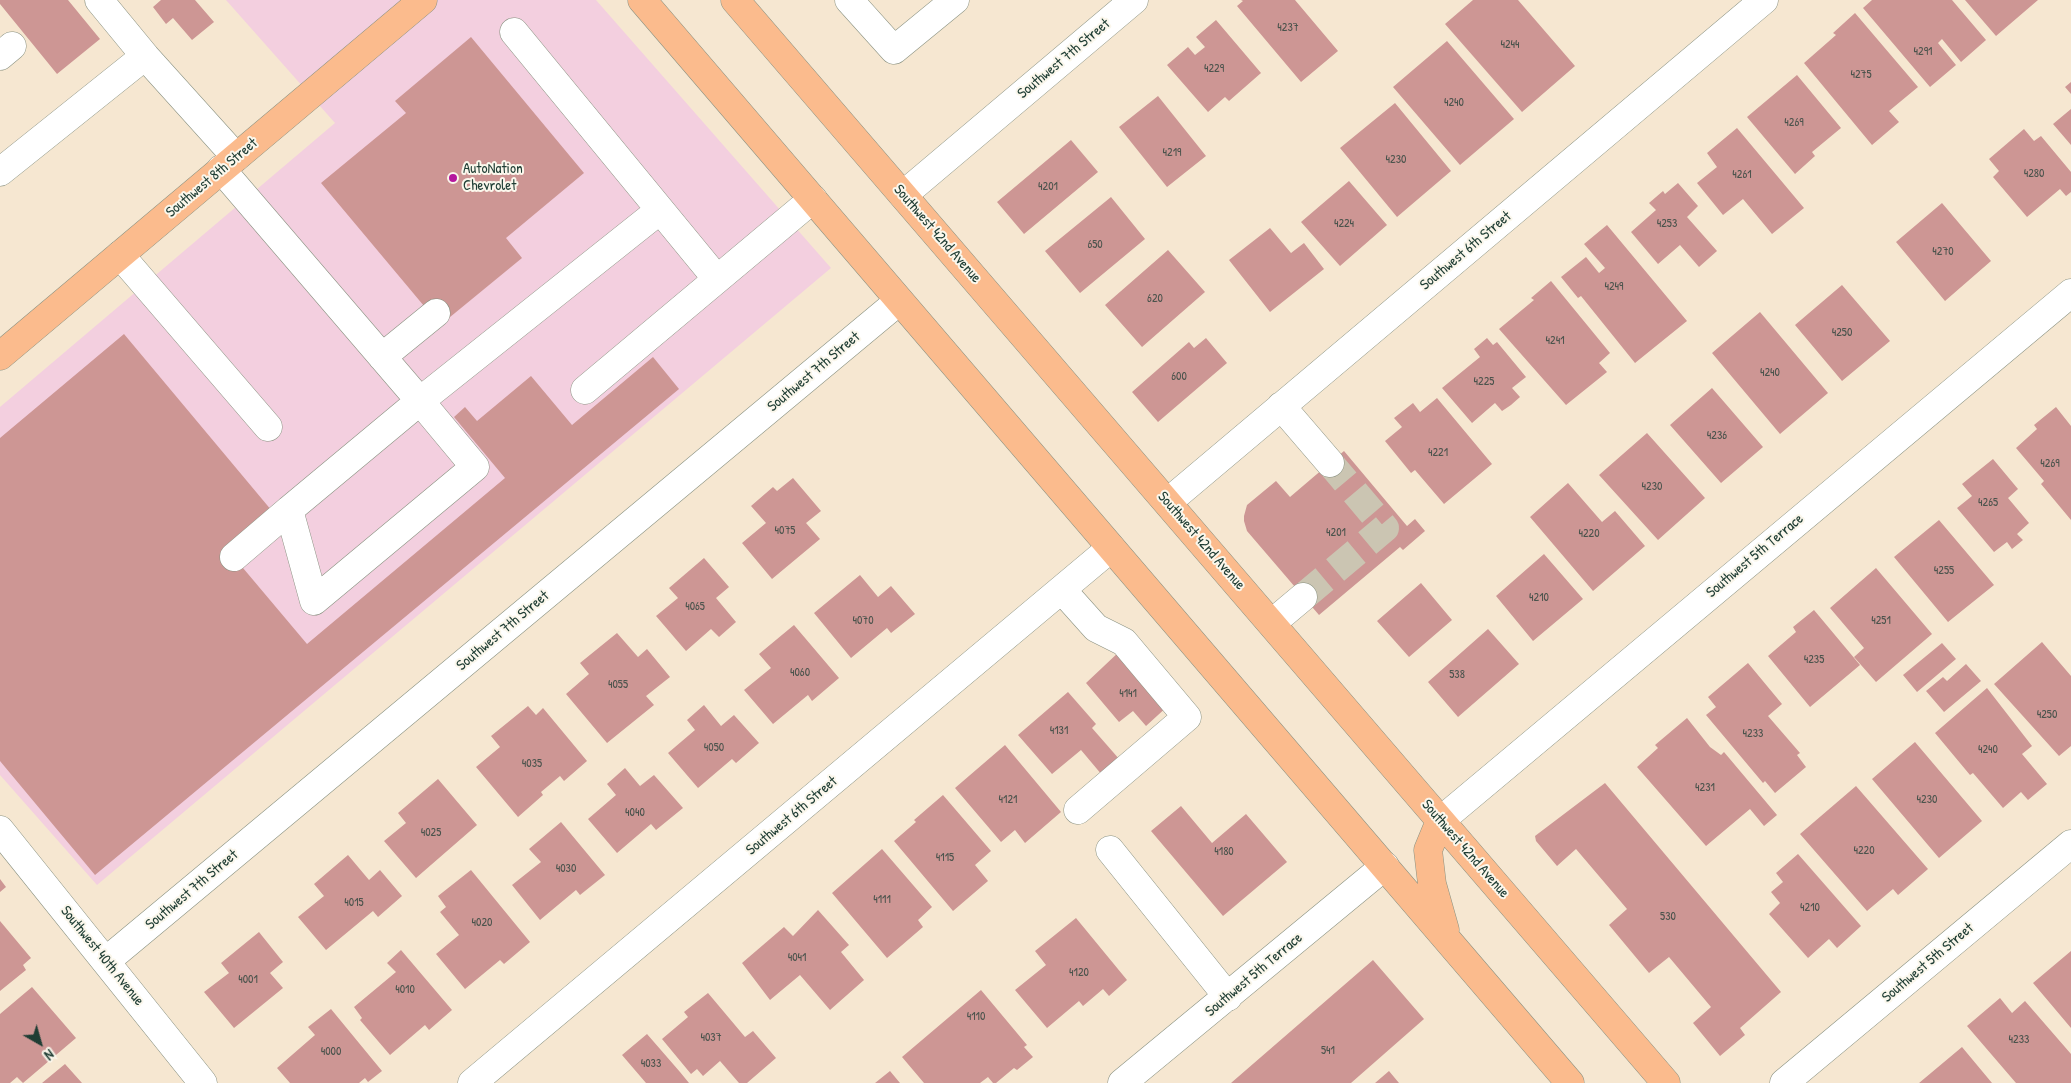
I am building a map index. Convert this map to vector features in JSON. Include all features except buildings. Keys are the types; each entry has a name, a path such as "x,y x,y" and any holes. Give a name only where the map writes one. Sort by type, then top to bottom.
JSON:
{"main road":[{"name":"Southwest 8th Street","path":"0,356 423,0"},
{"path":"642,0 1570,1083"},
{"name":"Southwest 42nd Avenue","path":"735,0 1666,1083"},
{"path":"1440,820 1428,850 1432,884 1448,940"}],"street":[{"path":"99,0 382,357 475,467 314,601 290,510"},
{"path":"849,0 894,50 955,0"},
{"name":"Southwest 7th Street","path":"903,195 1134,0"},
{"name":"Southwest 6th Street","path":"1168,502 1764,0"},
{"path":"514,32 717,279"},
{"path":"0,172 145,56"},
{"path":"585,390 813,199"},
{"path":"234,557 420,401 660,210"},
{"path":"120,255 268,427"},
{"name":"Southwest 5th Terrace","path":"1440,820 2071,293"},
{"name":"Southwest 7th Street","path":"106,961 899,301"},
{"path":"382,357 436,313"},
{"path":"1281,406 1330,463"},
{"name":"Southwest 6th Street","path":"472,1083 1112,548"},
{"path":"1062,590 1096,628 1124,642 1187,717 1078,810"},
{"path":"1272,623 1303,597"},
{"name":"Southwest 40th Avenue","path":"0,830 203,1083"},
{"name":"Southwest 5th Street","path":"1784,1083 2071,844"},
{"path":"1110,850 1228,997"},
{"name":"Southwest 5th Terrace","path":"1122,1083 1385,866"}],"shaded area":[{"path":"226,0 596,0 831,268 97,885 0,775 0,407 335,123"}],"tunnel":[{"path":"1303,597 1385,528 1330,463"}],"place":[{"name":"AutoNation Chevrolet","path":"453,178"}]}
